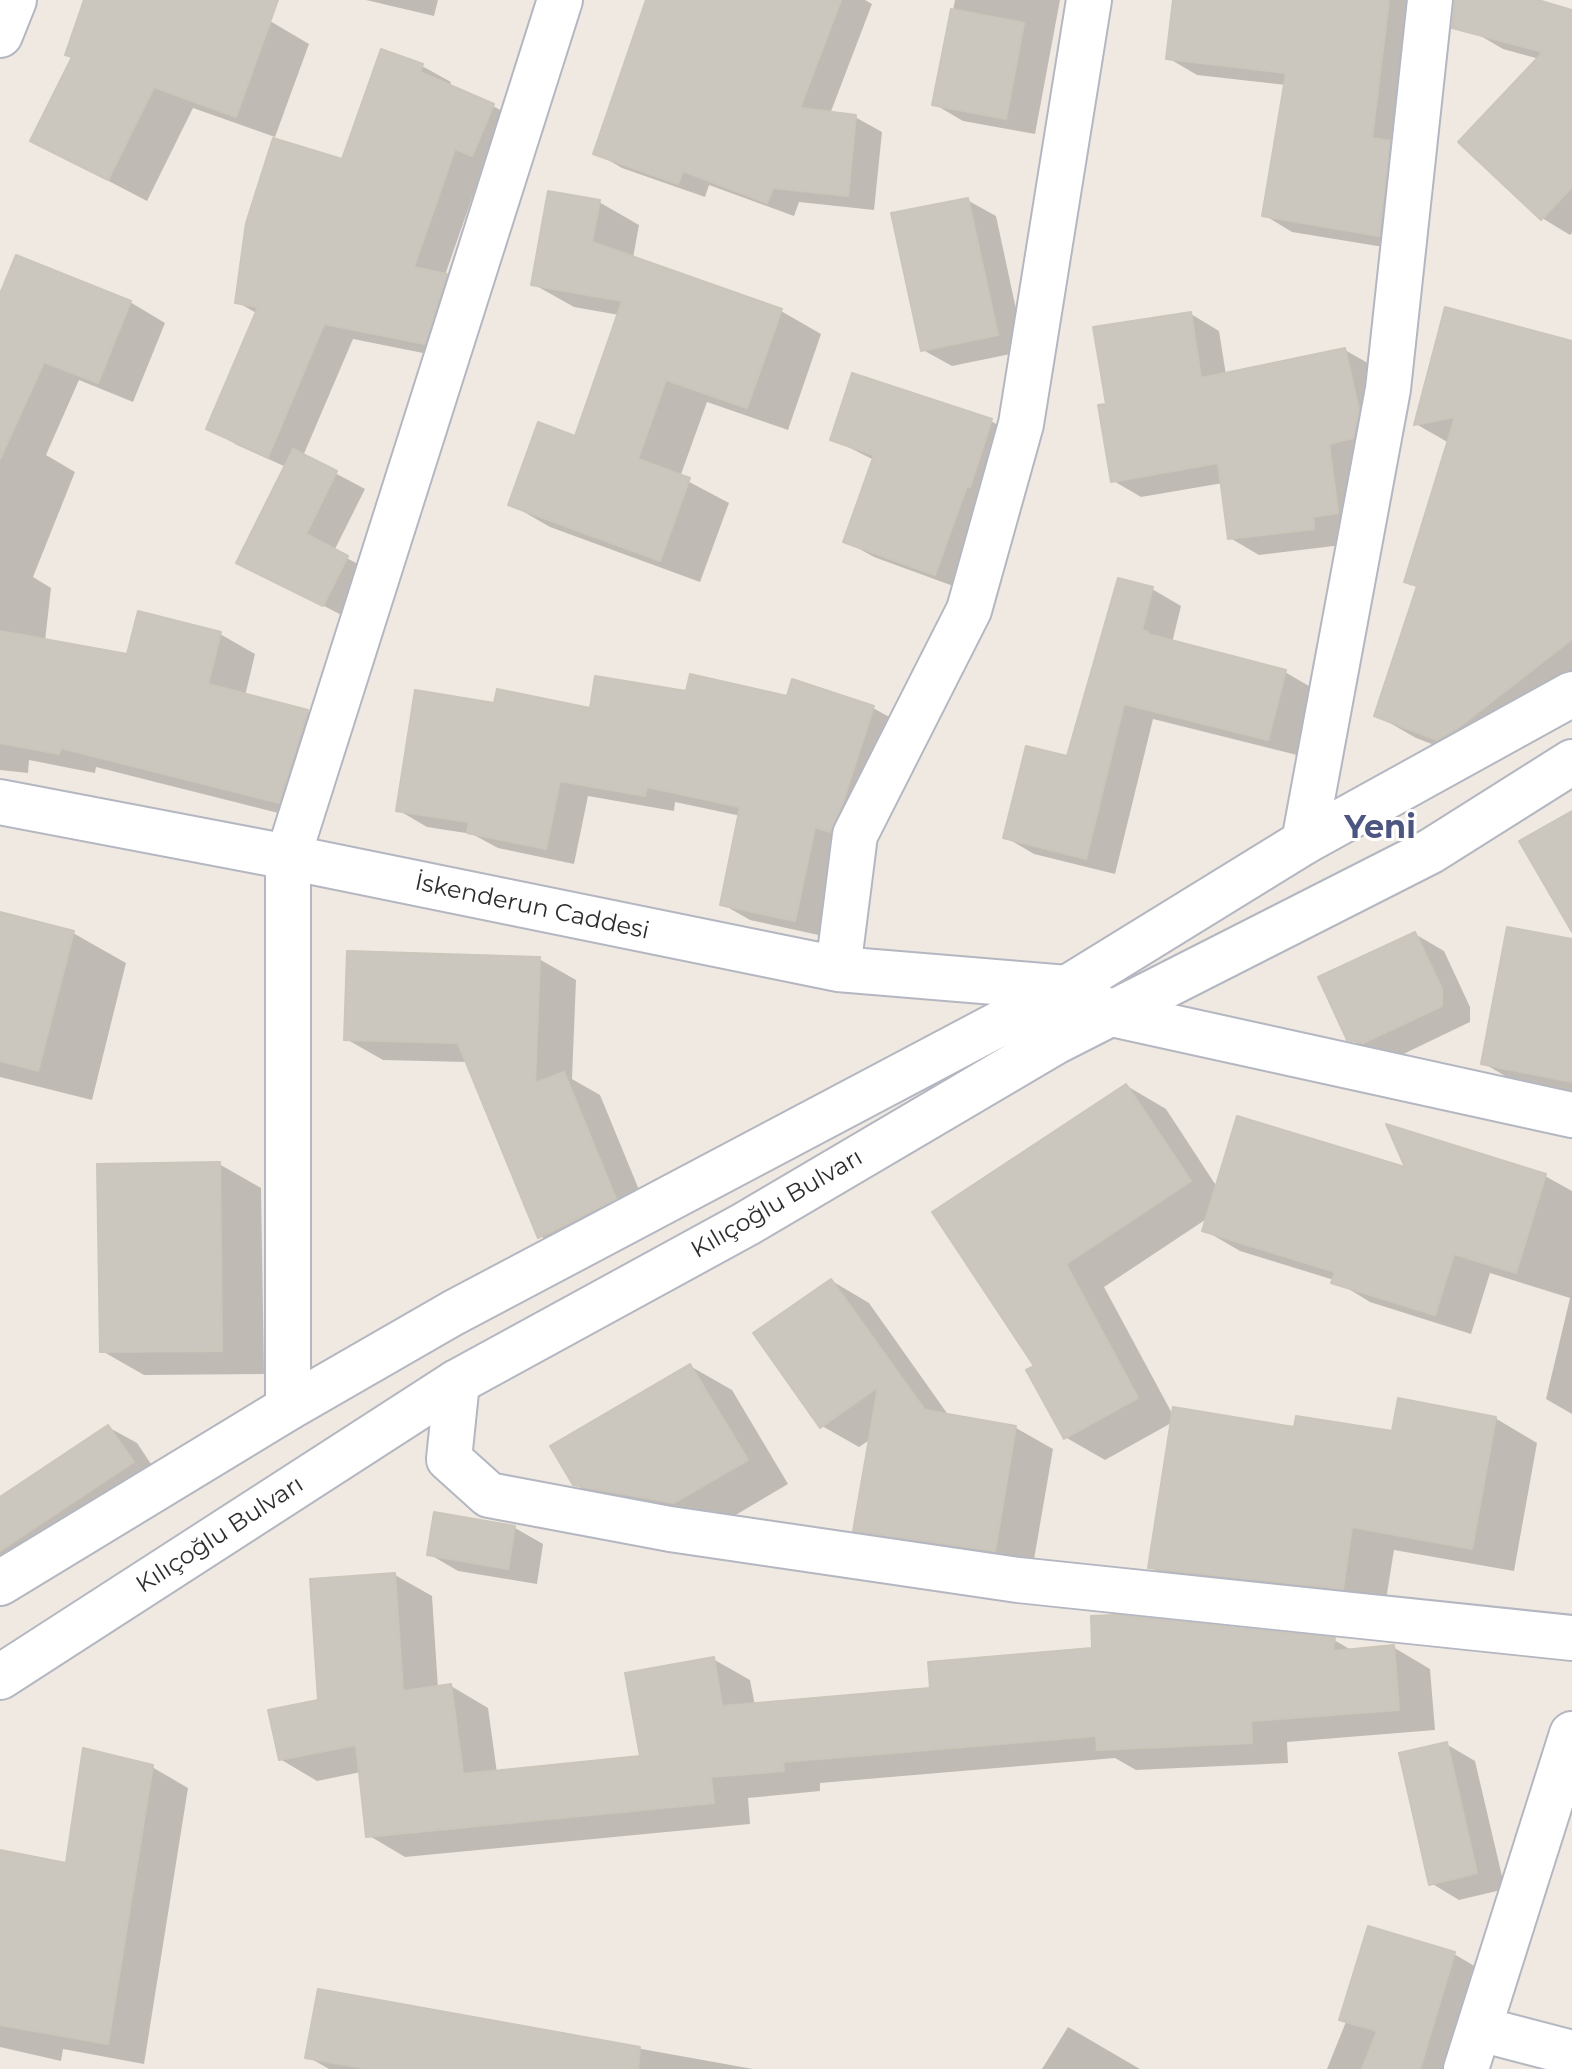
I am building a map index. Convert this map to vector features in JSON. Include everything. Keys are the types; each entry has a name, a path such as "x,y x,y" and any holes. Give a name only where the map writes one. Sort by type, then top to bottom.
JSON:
{"street":[{"path":"0,35 14,0"},
{"path":"288,1408 288,857 560,0"},
{"path":"838,969 855,835 969,610 1021,424 1089,0"},
{"path":"1304,842 1388,389 1430,0"},
{"path":"0,1583 288,1408 453,1313 1067,988 1304,842 1572,694"},
{"name":"Kılıçoğlu Bulvarı","path":"0,1677 457,1382 746,1224 1042,1050 1431,851 1572,762"},
{"name":"İskenderun Caddesi","path":"0,802 838,969 1067,988"},
{"path":"1067,988 1112,1014 1572,1115"},
{"path":"457,1382 449,1459 489,1495 670,1529 1018,1580 1572,1638"},
{"path":"1466,2069 1572,1734"},
{"path":"1480,2029 1572,2053"}],"building":[{"path":"84,0 278,0 236,117 154,87 108,180 30,141 72,57 65,55"},
{"path":"646,0 841,0 800,108 856,115 848,196 773,188 767,203 683,171 678,184 593,154"},
{"path":"1173,0 1389,0 1372,138 1390,141 1379,236 1262,216 1286,73 1166,59"},
{"path":"1455,0 1538,0 1572,10 1572,187 1541,220 1458,142 1543,52 1452,28"},
{"path":"951,9 1024,23 1006,119 932,105"},
{"path":"381,49 423,64 420,72 494,104 472,156 455,149 414,267 447,274 425,344 324,324 268,457 206,429 258,307 235,303 246,223 273,138 342,159"},
{"path":"548,191 600,200 592,242 782,309 747,408 666,380 638,459 690,478 660,561 508,505 538,422 575,436 622,301 531,285"},
{"path":"968,198 998,335 921,351 891,213"},
{"path":"16,255 131,301 98,383 44,362 0,459 0,294"},
{"path":"1445,307 1572,341 1572,639 1458,728 1437,740 1374,716 1417,586 1404,582 1455,417 1414,425"},
{"path":"1191,312 1201,378 1345,348 1359,410 1353,438 1329,444 1338,513 1313,517 1314,529 1228,539 1218,463 1111,482 1098,405 1106,404 1093,327"},
{"path":"852,373 992,419 970,487 967,486 935,575 843,542 874,455 830,440"},
{"path":"293,449 337,471 306,534 348,556 323,606 236,563"},
{"path":"1118,578 1153,587 1142,630 1148,634 1286,670 1268,740 1124,704 1086,859 1003,838 1026,746 1067,756"},
{"path":"138,611 221,632 208,684 308,710 279,803 61,748 59,754 0,743 0,631 127,654"},
{"path":"690,674 787,696 792,679 874,706 842,805 830,832 815,827 795,921 720,905 740,807 647,787 645,796 560,781 546,849 467,833 469,822 396,811 415,690 494,703 497,689 590,708 595,676 686,691"},
{"path":"1572,811 1572,932 1519,841"},
{"path":"0,912 74,931 38,1071 0,1061"},
{"path":"1507,927 1572,939 1572,1082 1481,1064"},
{"path":"1415,932 1442,989 1442,1006 1363,1043 1347,1040 1318,977"},
{"path":"347,951 540,957 535,1083 564,1072 616,1199 538,1238 458,1043 344,1040"},
{"path":"1126,1084 1191,1181 1066,1264 1138,1398 1064,1439 1026,1370 1034,1366 932,1212"},
{"path":"1237,1116 1405,1167 1386,1124 1546,1174 1516,1273 1454,1254 1435,1315 1331,1283 1335,1272 1202,1231"},
{"path":"220,1162 222,1351 100,1352 97,1164"},
{"path":"831,1279 925,1410 1016,1426 995,1551 853,1531 878,1387 820,1428 753,1333"},
{"path":"690,1364 748,1460 674,1503 573,1485 550,1446"},
{"path":"1398,1398 1496,1417 1472,1549 1352,1527 1343,1589 1148,1568 1173,1407 1294,1427 1296,1416 1392,1431"},
{"path":"108,1425 134,1462 0,1551 0,1497"},
{"path":"434,1512 515,1526 508,1569 427,1555"},
{"path":"395,1573 403,1691 451,1684 463,1774 640,1756 625,1673 714,1657 722,1706 930,1688 928,1662 1092,1648 1091,1616 1116,1615 1335,1638 1333,1651 1394,1645 1399,1710 1251,1721 1252,1743 1097,1750 1096,1736 783,1762 784,1771 711,1777 714,1803 366,1837 356,1745 279,1760 268,1710 318,1700 310,1579"},
{"path":"1447,1742 1477,1873 1429,1885 1399,1753"},
{"path":"83,1748 153,1765 108,2044 0,2025 0,1850 66,1863"},
{"path":"1368,1926 1455,1952 1420,2069 1362,2069 1377,2031 1339,2020"},
{"path":"318,1989 640,2047 638,2069 369,2069 305,2058"}],"district":[{"name":"Yeni","path":"1380,829"}]}
